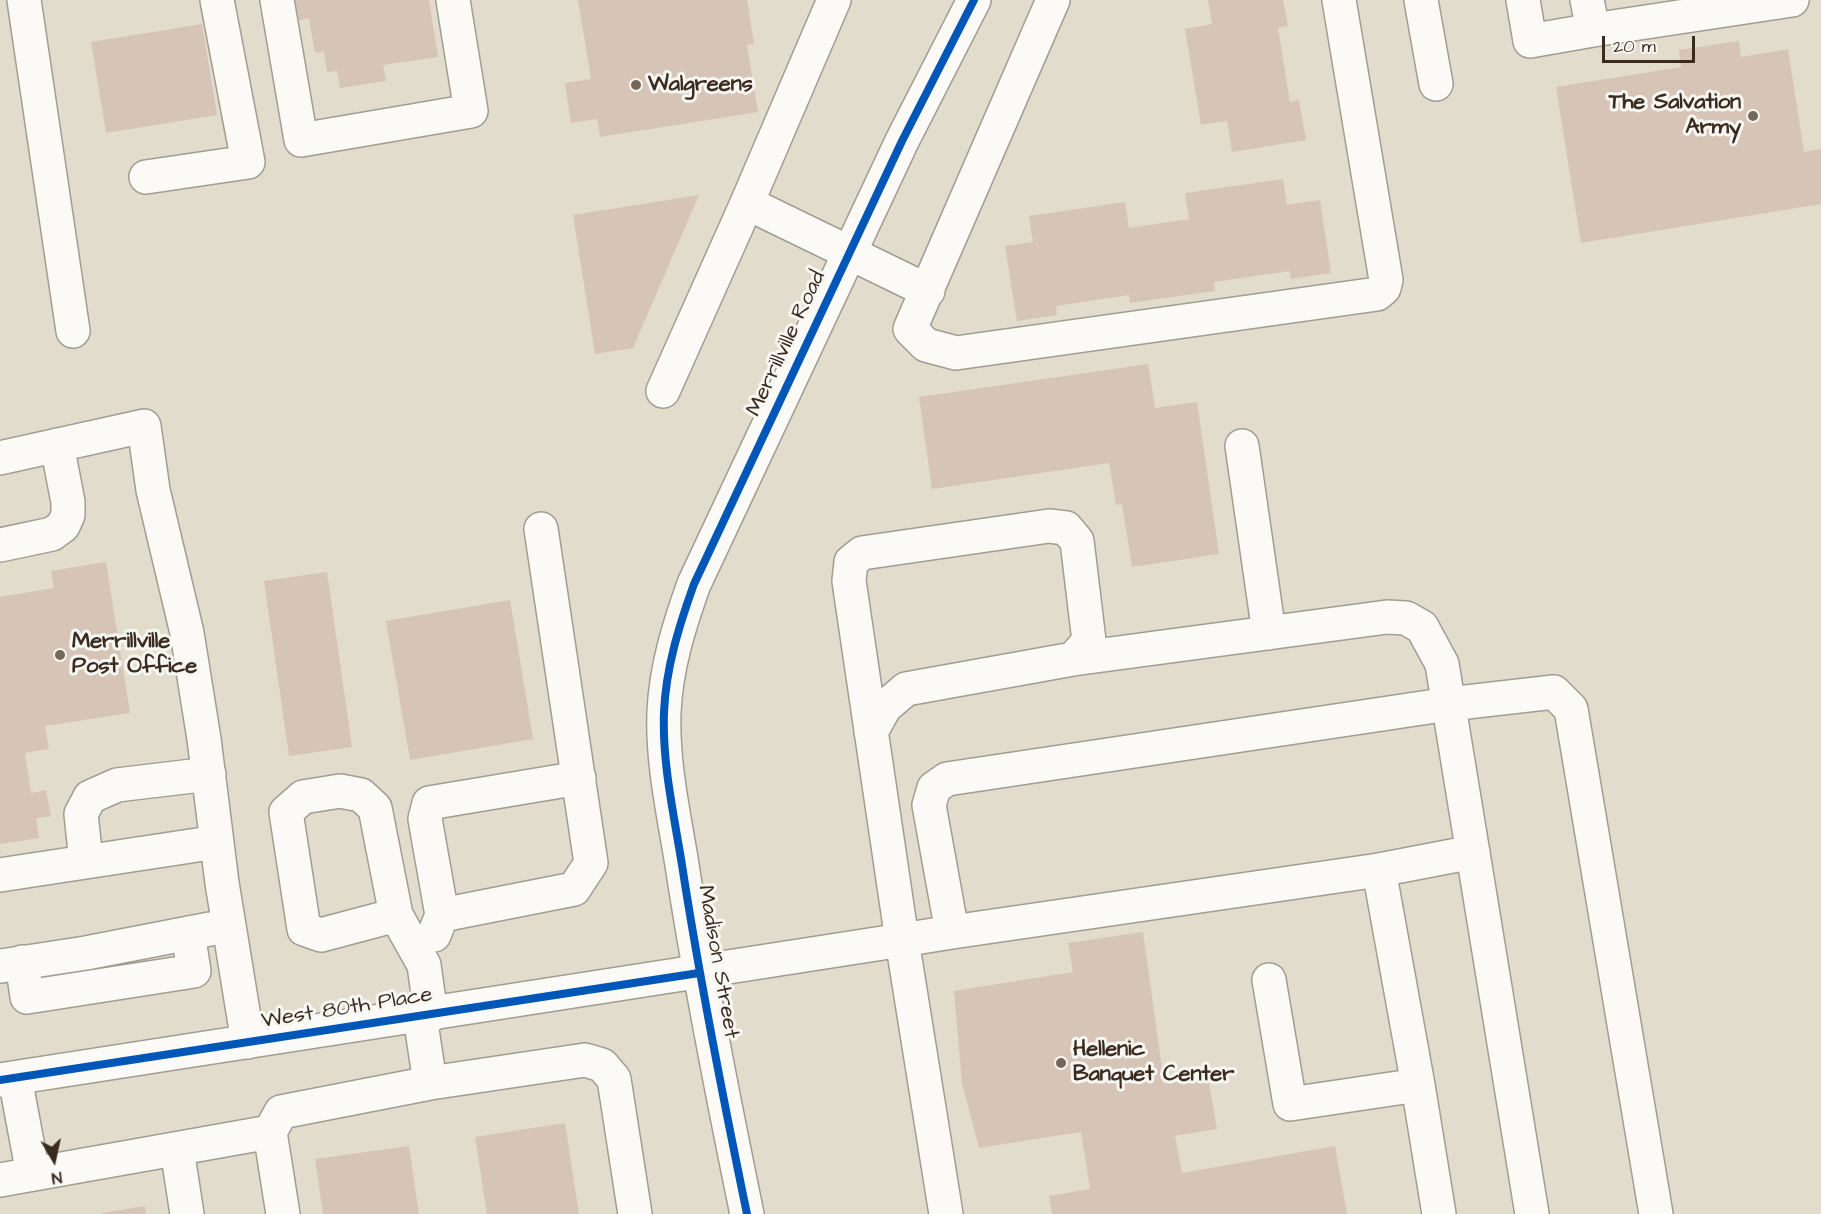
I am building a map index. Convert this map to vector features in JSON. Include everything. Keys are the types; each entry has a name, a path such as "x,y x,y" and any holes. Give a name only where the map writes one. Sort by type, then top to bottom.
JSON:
{"street":[{"path":"24,0 73,331"},
{"path":"146,177 248,162 217,0"},
{"path":"277,0 301,140 471,111 453,0"},
{"path":"663,391 834,0"},
{"name":"Merrillville Road","path":"664,714 674,645 694,584 902,141 974,0"},
{"path":"1053,0 910,329 926,345 957,353 1377,294 1384,288 1386,280 1339,0"},
{"path":"1421,0 1436,84"},
{"path":"1523,0 1530,41 1590,15 1792,0"},
{"path":"747,202 928,291"},
{"path":"0,458 144,426 153,490 187,633 248,1042"},
{"path":"0,545 52,534 63,526 68,515 68,502 57,445"},
{"path":"1242,446 1269,633"},
{"path":"946,1214 871,732 849,581 851,562 862,553 1049,526 1066,528 1077,541 1089,641 1073,659"},
{"path":"442,915 574,889 591,863 541,528"},
{"path":"871,732 885,706 906,690 1073,659 1387,617 1406,618 1422,627 1442,664 1533,1214"},
{"path":"952,932 929,805 934,788 947,779 1449,704 1554,692 1571,709 1656,1214"},
{"name":"Madison Street","path":"664,714 665,748 699,973 747,1214"},
{"path":"86,861 81,814 90,797 117,785 209,774"},
{"path":"430,1083 423,965 442,915 425,819 429,803 579,778"},
{"path":"396,915 321,935 304,929 286,812 303,797 340,791 361,795 375,808 396,915 423,965"},
{"path":"0,875 217,842"},
{"name":"West 80th Place","path":"7,1079 425,1016 952,932 1379,870 1473,852"},
{"path":"1379,870 1439,1214"},
{"path":"11,964 86,953 229,926"},
{"path":"1269,980 1290,1104 1418,1086"},
{"path":"284,1214 270,1132 280,1112 430,1083 585,1060 602,1065 614,1079 635,1214"},
{"path":"7,1079 33,1174"},
{"path":"0,1180 270,1132"},
{"path":"177,1149 187,1214"}],"building":[{"path":"292,0 429,0 438,57 383,65 386,81 340,88 337,71 327,72 324,51 315,53 309,18 295,21"},
{"name":"Walgreens","path":"578,0 747,0 754,44 747,45 758,112 600,137 597,119 571,123 565,83 591,79"},
{"path":"1208,0 1283,0 1288,26 1278,28 1290,102 1299,100 1306,140 1232,152 1227,121 1201,125 1185,29 1212,24"},
{"path":"202,24 217,115 106,133 91,42"},
{"path":"1739,41 1741,57 1788,49 1804,152 1821,149 1821,204 1581,243 1556,87 1681,67 1679,50"},
{"path":"1283,179 1287,205 1320,200 1331,273 1291,279 1290,271 1214,282 1215,291 1130,303 1129,295 1056,306 1057,315 1017,321 1005,246 1033,242 1029,216 1125,202 1129,228 1189,219 1185,193"},
{"path":"699,195 633,348 595,354 573,215"},
{"path":"1148,364 1155,408 1197,402 1219,554 1132,567 1122,504 1116,505 1109,463 932,489 919,397"},
{"name":"Merrillville Post Office","path":"106,562 130,713 45,726 49,749 25,753 31,793 46,790 51,816 36,818 39,838 0,844 0,597 54,588 51,571"},
{"path":"327,572 352,747 289,756 264,581"},
{"path":"510,600 533,739 410,760 386,621"},
{"name":"Hellenic Banquet Center","path":"1143,932 1164,1083 1208,1078 1217,1129 1175,1136 1182,1173 1335,1146 1347,1214 1052,1214 1049,1196 1090,1189 1081,1132 979,1148 962,1083 954,991 1073,972 1068,943"},
{"path":"565,1123 579,1214 487,1214 475,1137"},
{"path":"409,1146 419,1214 323,1214 315,1159"},
{"path":"145,1206 146,1214 102,1214 102,1213"}],"cycle path":[{"path":"747,1214 704,996 669,789 664,712 670,663 694,584 902,141 974,0"},
{"path":"0,1080 699,973"}],"place":[{"name":"Walgreens","path":"636,85"},
{"name":"The Salvation Army","path":"1753,116"},
{"name":"Merrillville Post Office","path":"60,655"},
{"name":"Hellenic Banquet Center","path":"1061,1063"}]}
